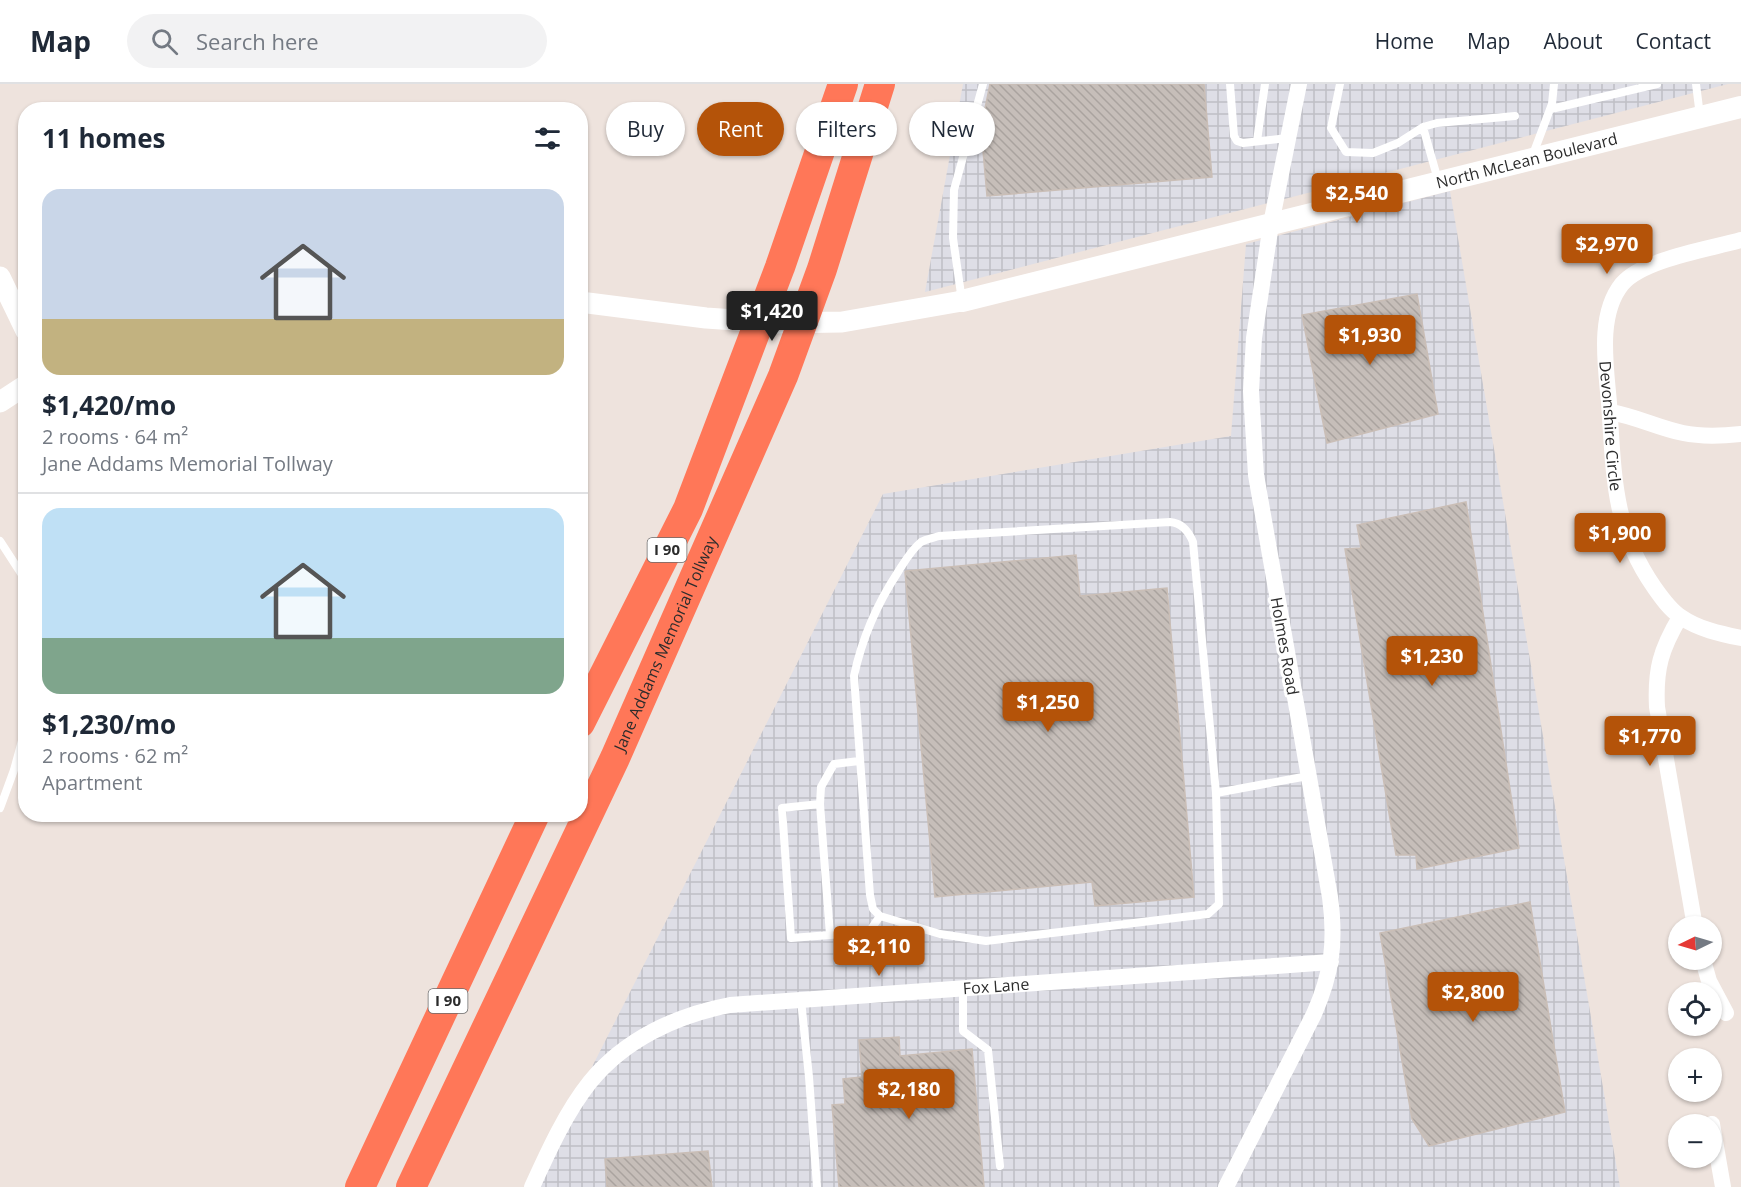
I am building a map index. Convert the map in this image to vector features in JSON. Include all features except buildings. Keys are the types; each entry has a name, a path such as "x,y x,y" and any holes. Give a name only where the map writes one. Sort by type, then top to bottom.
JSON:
{"highway":[{"name":"I 90","path":"588,707 688,509 780,267 843,84"},
{"name":"Jane Addams Memorial Tollway","path":"588,815 783,375 822,269 880,84"},
{"name":"I 90","path":"360,1187 531,822"},
{"name":"Jane Addams Memorial Tollway","path":"411,1187 585,822"}],"main road":[{"name":"North McLean Boulevard","path":"962,301 1741,107"}],"street":[{"name":"Holmes Road","path":"1226,1187 1314,1014 1326,986 1331,962 1333,920 1256,475 1251,391 1254,338 1271,224 1299,84"},
{"name":"Devonshire Circle","path":"1741,240 1661,261 1636,272 1624,281 1614,296 1607,319 1606,344 1614,483 1625,531 1634,554 1665,602 1680,617 1702,628 1741,638"},
{"path":"0,277 18,314"},
{"path":"588,303 706,318 777,322 842,322 962,301"},
{"path":"0,402 18,390"},
{"path":"1610,412 1630,415 1684,434 1715,436 1741,434"},
{"path":"1680,617 1658,661 1657,707 1693,916"},
{"name":"Fox Lane","path":"532,1187 566,1120 590,1082 619,1054 645,1035 672,1021 711,1009 801,1000 1331,962"},
{"path":"1706,970 1709,981 1726,1013"},
{"path":"1720,1168 1723,1187"}],"lane":[{"path":"962,301 953,238 954,190 983,84"},
{"path":"1230,84 1234,136 1237,141 1243,143 1288,138"},
{"path":"1257,141 1264,84"},
{"path":"1340,84 1331,128 1346,152 1373,153 1398,143 1423,127 1437,123 1515,116"},
{"path":"1531,160 1551,109 1554,84"},
{"path":"1551,109 1656,84"},
{"path":"1696,84 1700,117"},
{"path":"1423,127 1439,183"},
{"path":"1170,522 1175,522 1185,528 1193,542 1216,794 1218,904 1215,910 1208,914 986,941 940,934 880,916 873,909 870,895 860,761 854,676 860,650 871,619 891,582 911,550 924,540 939,536 1170,522"},
{"path":"0,541 18,569"},
{"path":"0,808 18,755"},
{"path":"830,935 820,804 821,788 834,764 860,761"},
{"path":"1216,794 1308,776"},
{"path":"820,804 782,808 791,938 869,932 880,916"},
{"path":"963,989 963,1031 988,1050 1000,1166"},
{"path":"801,1000 817,1187"}],"shaded area":[{"path":"963,84 1728,84 925,292 950,156 995,156 995,102 960,102"},
{"path":"1450,191 1620,1187 531,1187 883,494 1231,436 1246,244"}]}
